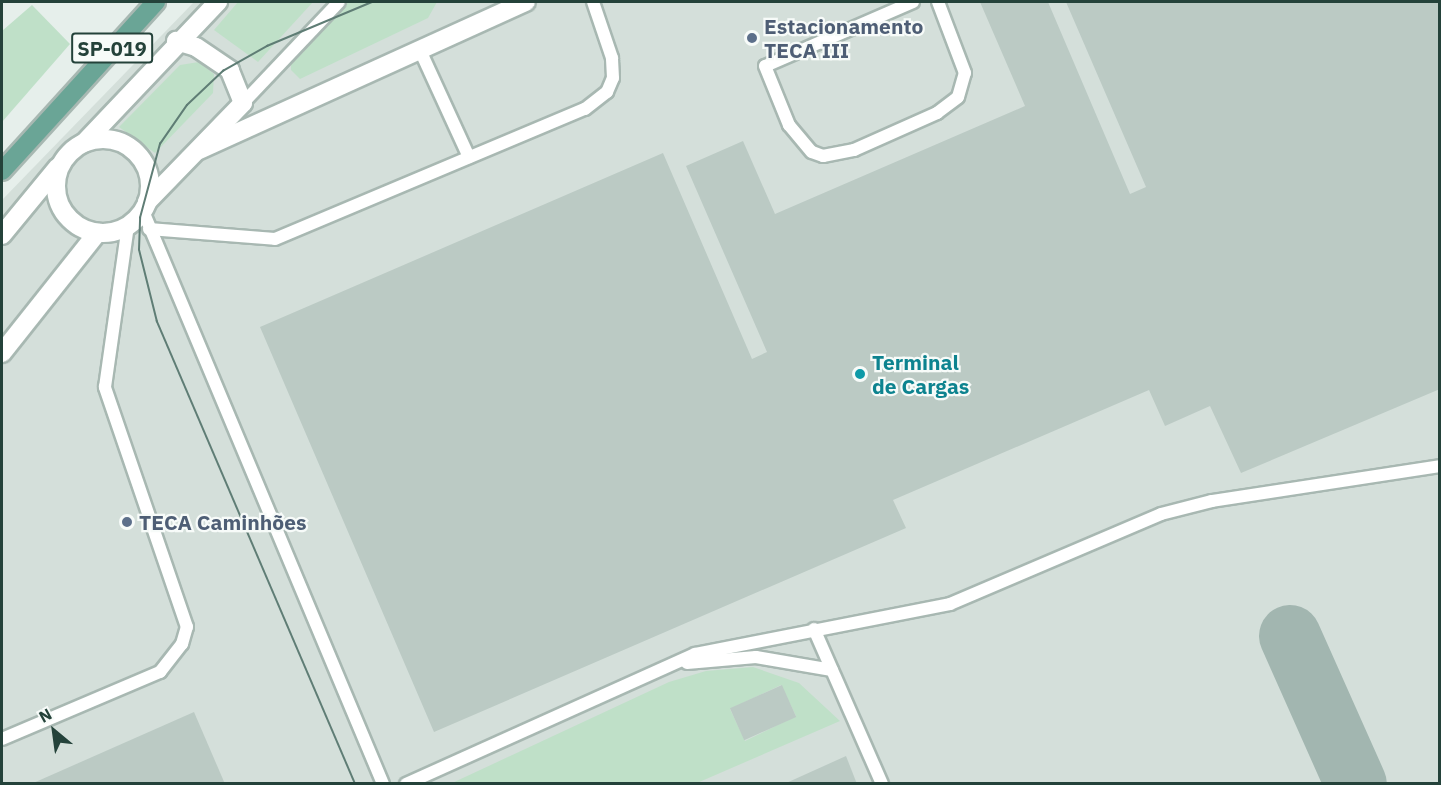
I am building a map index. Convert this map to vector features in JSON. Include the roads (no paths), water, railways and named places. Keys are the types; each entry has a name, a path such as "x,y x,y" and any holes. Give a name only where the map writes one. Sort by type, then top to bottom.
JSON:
{"main road":[{"name":"SP-019","path":"2,171 156,2"}],"street":[{"path":"2,235 61,163 84,143 176,41 218,2"},
{"path":"199,150 419,48 526,2"},
{"path":"61,163 56,178 60,208 70,220 97,233 128,226 243,103 230,70 196,47 176,41"},
{"path":"84,143 115,140 141,158 148,171 145,207"},
{"path":"2,353 97,233"}],"lane":[{"path":"243,103 339,2"},
{"path":"149,229 275,238 585,109 607,92 613,78 612,58 593,2"},
{"path":"913,2 765,66 789,124 812,152 823,156 854,150 937,113 958,97 965,73 938,2"},
{"path":"419,48 469,157"},
{"path":"145,207 149,229 383,783"},
{"path":"2,739 160,672 182,644 187,627 105,387 128,226"},
{"path":"406,783 658,666 719,647 814,628 889,619 950,604 1171,512 1440,466"},
{"path":"814,628 882,783"},
{"path":"658,666 756,657 831,670"}],"tram line":[{"path":"355,784 157,322 139,250 140,218 160,144 187,105 223,71 267,46 372,2"}],"place":[{"name":"Estacionamento TECA III","path":"752,38"},
{"name":"Terminal de Cargas","path":"860,374"},
{"name":"TECA Caminhões","path":"127,522"}]}
